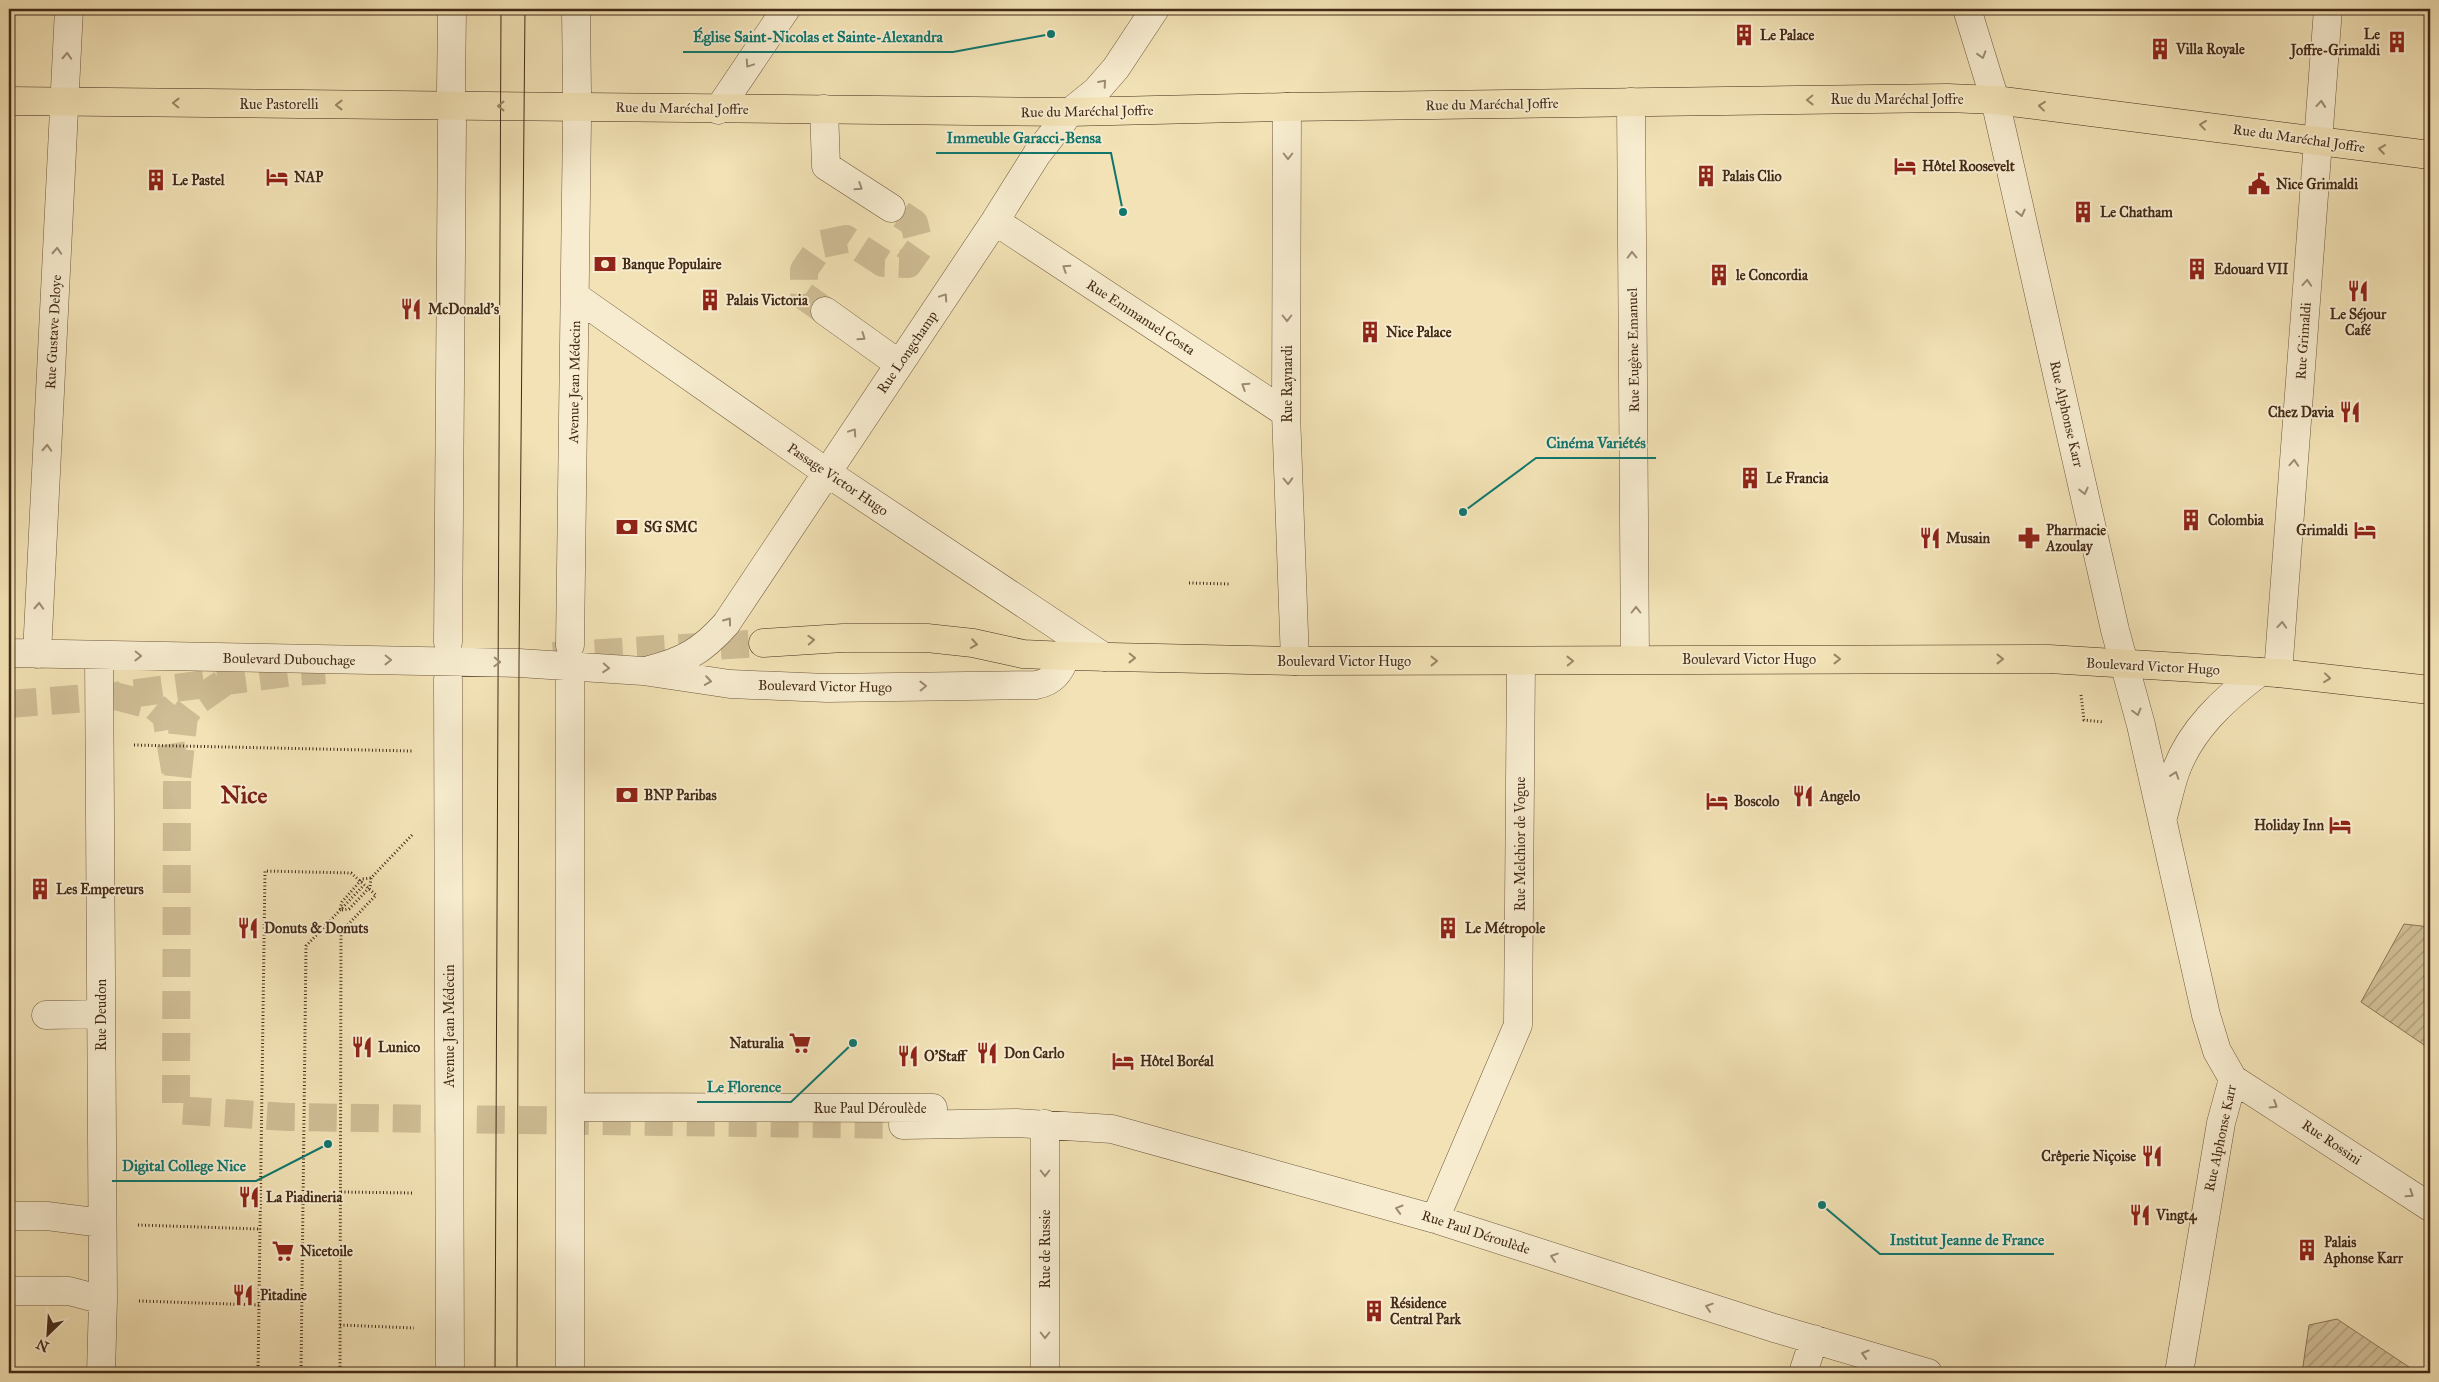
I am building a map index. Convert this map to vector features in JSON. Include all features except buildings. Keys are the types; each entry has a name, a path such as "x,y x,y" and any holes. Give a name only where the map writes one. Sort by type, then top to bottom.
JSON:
{"main road":[{"name":"Rue du Maréchal Joffre","path":"550,106 718,110 824,109 1070,112 1287,107 1948,98 1995,100 2430,155"},
{"name":"Rue Pastorelli","path":"9,102 550,106"},
{"name":"Boulevard Victor Hugo","path":"763,643 843,638 926,638 973,643 1023,654 1295,661 1521,662 1635,659 2039,659 2269,673 2430,690"}],"street":[{"name":"Rue Gustave Deloye","path":"37,654 69,9"},
{"path":"451,92 452,9"},
{"name":"Avenue Jean Médecin","path":"570,1373 570,664 577,107 576,9"},
{"path":"718,110 786,9"},
{"name":"Rue Longchamp","path":"643,671 672,664 695,653 712,640 726,624 995,221 1037,154 1070,112 1096,91 1116,68 1154,9"},
{"name":"Rue Alphonse Karr","path":"1967,9 1995,100 2125,665 2141,725 2206,1015 2218,1050 2233,1079 2220,1123 2179,1373"},
{"name":"Rue Grimaldi","path":"2269,673 2318,140 2328,9"},
{"name":"Rue Eugène Emanuel","path":"1631,102 1635,659"},
{"name":"Rue Raynardi","path":"1287,107 1286,413 1295,661"},
{"path":"824,109 826,166 891,208"},
{"path":"448,642 452,122"},
{"name":"Rue Emmanuel Costa","path":"995,221 1286,413"},
{"name":"Passage Victor Hugo","path":"575,296 826,472 1104,657"},
{"path":"825,311 899,364"},
{"name":"Boulevard Dubouchage","path":"9,654 570,664"},
{"name":"Rue Deudon","path":"99,656 103,1300 101,1373"},
{"name":"Boulevard Victor Hugo","path":"570,664 643,671 730,684 808,687 1036,685 1044,684 1054,678 1061,670 1066,656"},
{"name":"Rue Melchior de Vogue","path":"1435,1219 1518,1025 1521,662"},
{"name":"Rue Alphonse Karr","path":"2162,821 2176,772 2188,746 2207,719 2228,696 2269,673"},
{"name":"Avenue Jean Médecin","path":"448,679 450,1373"},
{"path":"46,1015 101,1014"},
{"name":"Rue Rossini","path":"2233,1079 2430,1207"},
{"name":"Rue Paul Déroulède","path":"570,1107 981,1108 1016,1123"},
{"name":"Rue Paul Déroulède","path":"903,1126 1016,1123 1112,1129 1435,1219 1814,1339 1928,1373"},
{"name":"Rue de Russie","path":"1045,1124 1045,1373"},
{"path":"9,1216 47,1216 102,1223"},
{"path":"9,1291 69,1291 103,1300"},
{"path":"1803,1373 1814,1339"}],"path":[{"path":"1189,584 1230,584"},
{"path":"99,744 448,752"},
{"path":"340,910 349,909 370,887 371,878 416,831"},
{"path":"258,1373 264,871 351,873 376,895 341,932 340,1373"},
{"path":"340,910 342,902 362,879 371,878"},
{"path":"301,1373 306,946 364,884"},
{"path":"341,1192 450,1195"},
{"path":"102,1223 260,1229"},
{"path":"103,1300 259,1305"},
{"path":"340,1325 450,1330"}],"shaded area":[{"path":"2404,924 2430,927 2430,1049 2361,1002"},
{"path":"2337,1319 2418,1373 2302,1373 2309,1325"}],"tunnel":[{"path":"825,311 804,296 804,270 822,244 846,239 883,263 908,264 920,247 914,223 891,208"},
{"path":"553,656 763,643"},
{"path":"9,704 115,696 293,672 325,670"},
{"path":"115,696 154,706 166,716 177,781 184,716 193,704 226,681"},
{"path":"177,781 176,1110 288,1117 903,1125"}],"tram line":[{"path":"495,1373 501,9"},
{"path":"517,1373 519,663 525,9"}],"place":[{"name":"Église Saint-Nicolas et Sainte-Alexandra","path":"1051,34"},
{"name":"Le Palace","path":"1744,35"},
{"name":"Le Joffre-Grimaldi","path":"2397,42"},
{"name":"Villa Royale","path":"2160,49"},
{"name":"Hôtel Roosevelt","path":"1905,166"},
{"name":"Palais Clio","path":"1706,176"},
{"name":"NAP","path":"277,177"},
{"name":"Le Pastel","path":"156,180"},
{"name":"Nice Grimaldi","path":"2259,184"},
{"name":"Immeuble Garacci-Bensa","path":"1123,212"},
{"name":"Le Chatham","path":"2083,212"},
{"name":"Banque Populaire","path":"605,264"},
{"name":"Edouard VII","path":"2197,269"},
{"name":"le Concordia","path":"1719,275"},
{"name":"Le Séjour Café","path":"2358,291"},
{"name":"Palais Victoria","path":"710,300"},
{"name":"McDonald's","path":"411,309"},
{"name":"Nice Palace","path":"1370,332"},
{"name":"Chez Davia","path":"2350,412"},
{"name":"Le Francia","path":"1750,478"},
{"name":"Cinéma Variétés","path":"1463,512"},
{"name":"Colombia","path":"2191,520"},
{"name":"SG SMC","path":"627,527"},
{"name":"Grimaldi","path":"2365,530"},
{"name":"Musain","path":"1930,538"},
{"name":"Pharmacie Azoulay","path":"2029,538"},
{"name":"BNP Paribas","path":"627,795"},
{"name":"Angelo","path":"1803,796"},
{"name":"Boscolo","path":"1717,801"},
{"name":"Holiday Inn","path":"2340,825"},
{"name":"Les Empereurs","path":"40,889"},
{"name":"Donuts & Donuts","path":"248,928"},
{"name":"Le Métropole","path":"1448,928"},
{"name":"Naturalia","path":"800,1043"},
{"name":"Le Florence","path":"853,1043"},
{"name":"Lunico","path":"362,1047"},
{"name":"Don Carlo","path":"987,1053"},
{"name":"O'Staff","path":"908,1056"},
{"name":"Hôtel Boréal","path":"1123,1061"},
{"name":"Digital College Nice","path":"328,1144"},
{"name":"Crêperie Niçoise","path":"2152,1156"},
{"name":"La Piadineria","path":"249,1197"},
{"name":"Institut Jeanne de France","path":"1822,1205"},
{"name":"Vingt4","path":"2140,1215"},
{"name":"Palais Aphonse Karr","path":"2307,1250"},
{"name":"Nicetoile","path":"283,1251"},
{"name":"Pitadine","path":"243,1295"},
{"name":"Résidence Central Park","path":"1374,1311"}],"district":[{"name":"Nice","path":"244,795"}]}
